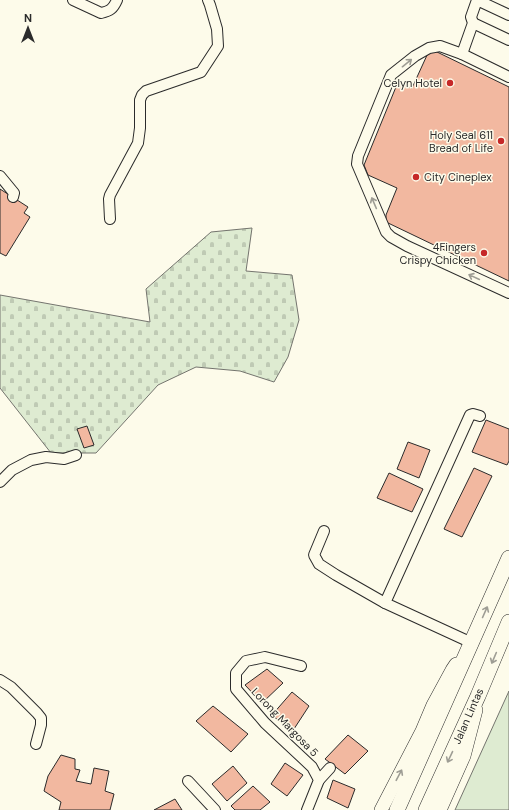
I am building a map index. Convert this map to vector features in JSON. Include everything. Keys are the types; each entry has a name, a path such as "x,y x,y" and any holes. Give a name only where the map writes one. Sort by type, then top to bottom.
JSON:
{"highway":[{"path":"396,810 414,773 509,558"},
{"name":"Jalan Lintas","path":"426,810 478,696 509,622"}],"main road":[{"path":"381,810 422,731 433,705 452,670 470,646"},
{"path":"440,810 464,756 476,710 478,696"}],"street":[{"path":"73,0 101,13 113,8 117,0"},
{"path":"110,219 110,195 138,143 140,128 140,100 142,95 146,91 201,72 218,46 217,29 208,0"},
{"path":"462,54 473,23 471,17 477,0 509,15"},
{"path":"473,23 509,40"},
{"path":"509,77 462,54 440,46 429,48 415,56 391,75 358,156 357,164 386,232 391,237 407,246 509,293"},
{"path":"0,176 14,193 13,197"},
{"path":"385,603 470,415 473,414 480,416"},
{"path":"0,482 12,470 31,460 46,457 64,459 76,455"},
{"path":"324,531 314,555 319,564 385,603 470,646"},
{"name":"Lorong Margosa 5","path":"301,666 265,657 246,661 236,673 236,689 265,723 312,767 319,780"},
{"path":"0,680 11,687 37,713 40,718 41,725 36,744"},
{"path":"307,810 319,780 330,768"},
{"path":"188,781 215,810"}],"green space":[{"path":"252,228 246,271 292,275 299,320 288,357 274,382 240,371 196,367 158,385 96,453 51,453 0,388 0,295 150,322 146,289 211,232"},
{"path":"509,691 509,810 455,810"}],"building":[{"path":"435,51 509,87 509,281 386,222 386,215 397,188 368,175 364,165 398,82 412,88 428,53"},
{"path":"0,189 28,207 24,213 30,217 6,256 0,253"},
{"path":"486,420 509,429 509,461 507,465 472,452"},
{"path":"87,426 94,445 84,448 77,429"},
{"path":"408,442 430,450 419,478 397,469"},
{"path":"474,468 492,476 462,537 444,529"},
{"path":"389,473 423,489 412,512 377,498"},
{"path":"267,669 283,683 262,703 245,685"},
{"path":"292,692 309,706 292,732 272,715"},
{"path":"213,706 248,734 231,752 196,721"},
{"path":"348,735 368,751 345,774 325,759"},
{"path":"61,755 75,759 75,769 80,770 76,781 91,784 94,768 109,771 105,791 114,794 110,810 59,810 61,802 44,791 48,776"},
{"path":"285,763 303,775 287,796 271,784"},
{"path":"233,766 247,783 227,801 212,784"},
{"path":"333,780 355,789 348,808 327,798"},
{"path":"253,786 270,802 260,810 235,810 231,806"},
{"path":"175,799 182,810 154,810"}],"place":[{"name":"Celyn Hotel","path":"450,83"},
{"name":"Holy Seal 611 Bread of Life","path":"501,141"},
{"name":"City Cineplex","path":"416,177"},
{"name":"4Fingers Crispy Chicken","path":"484,253"}]}
